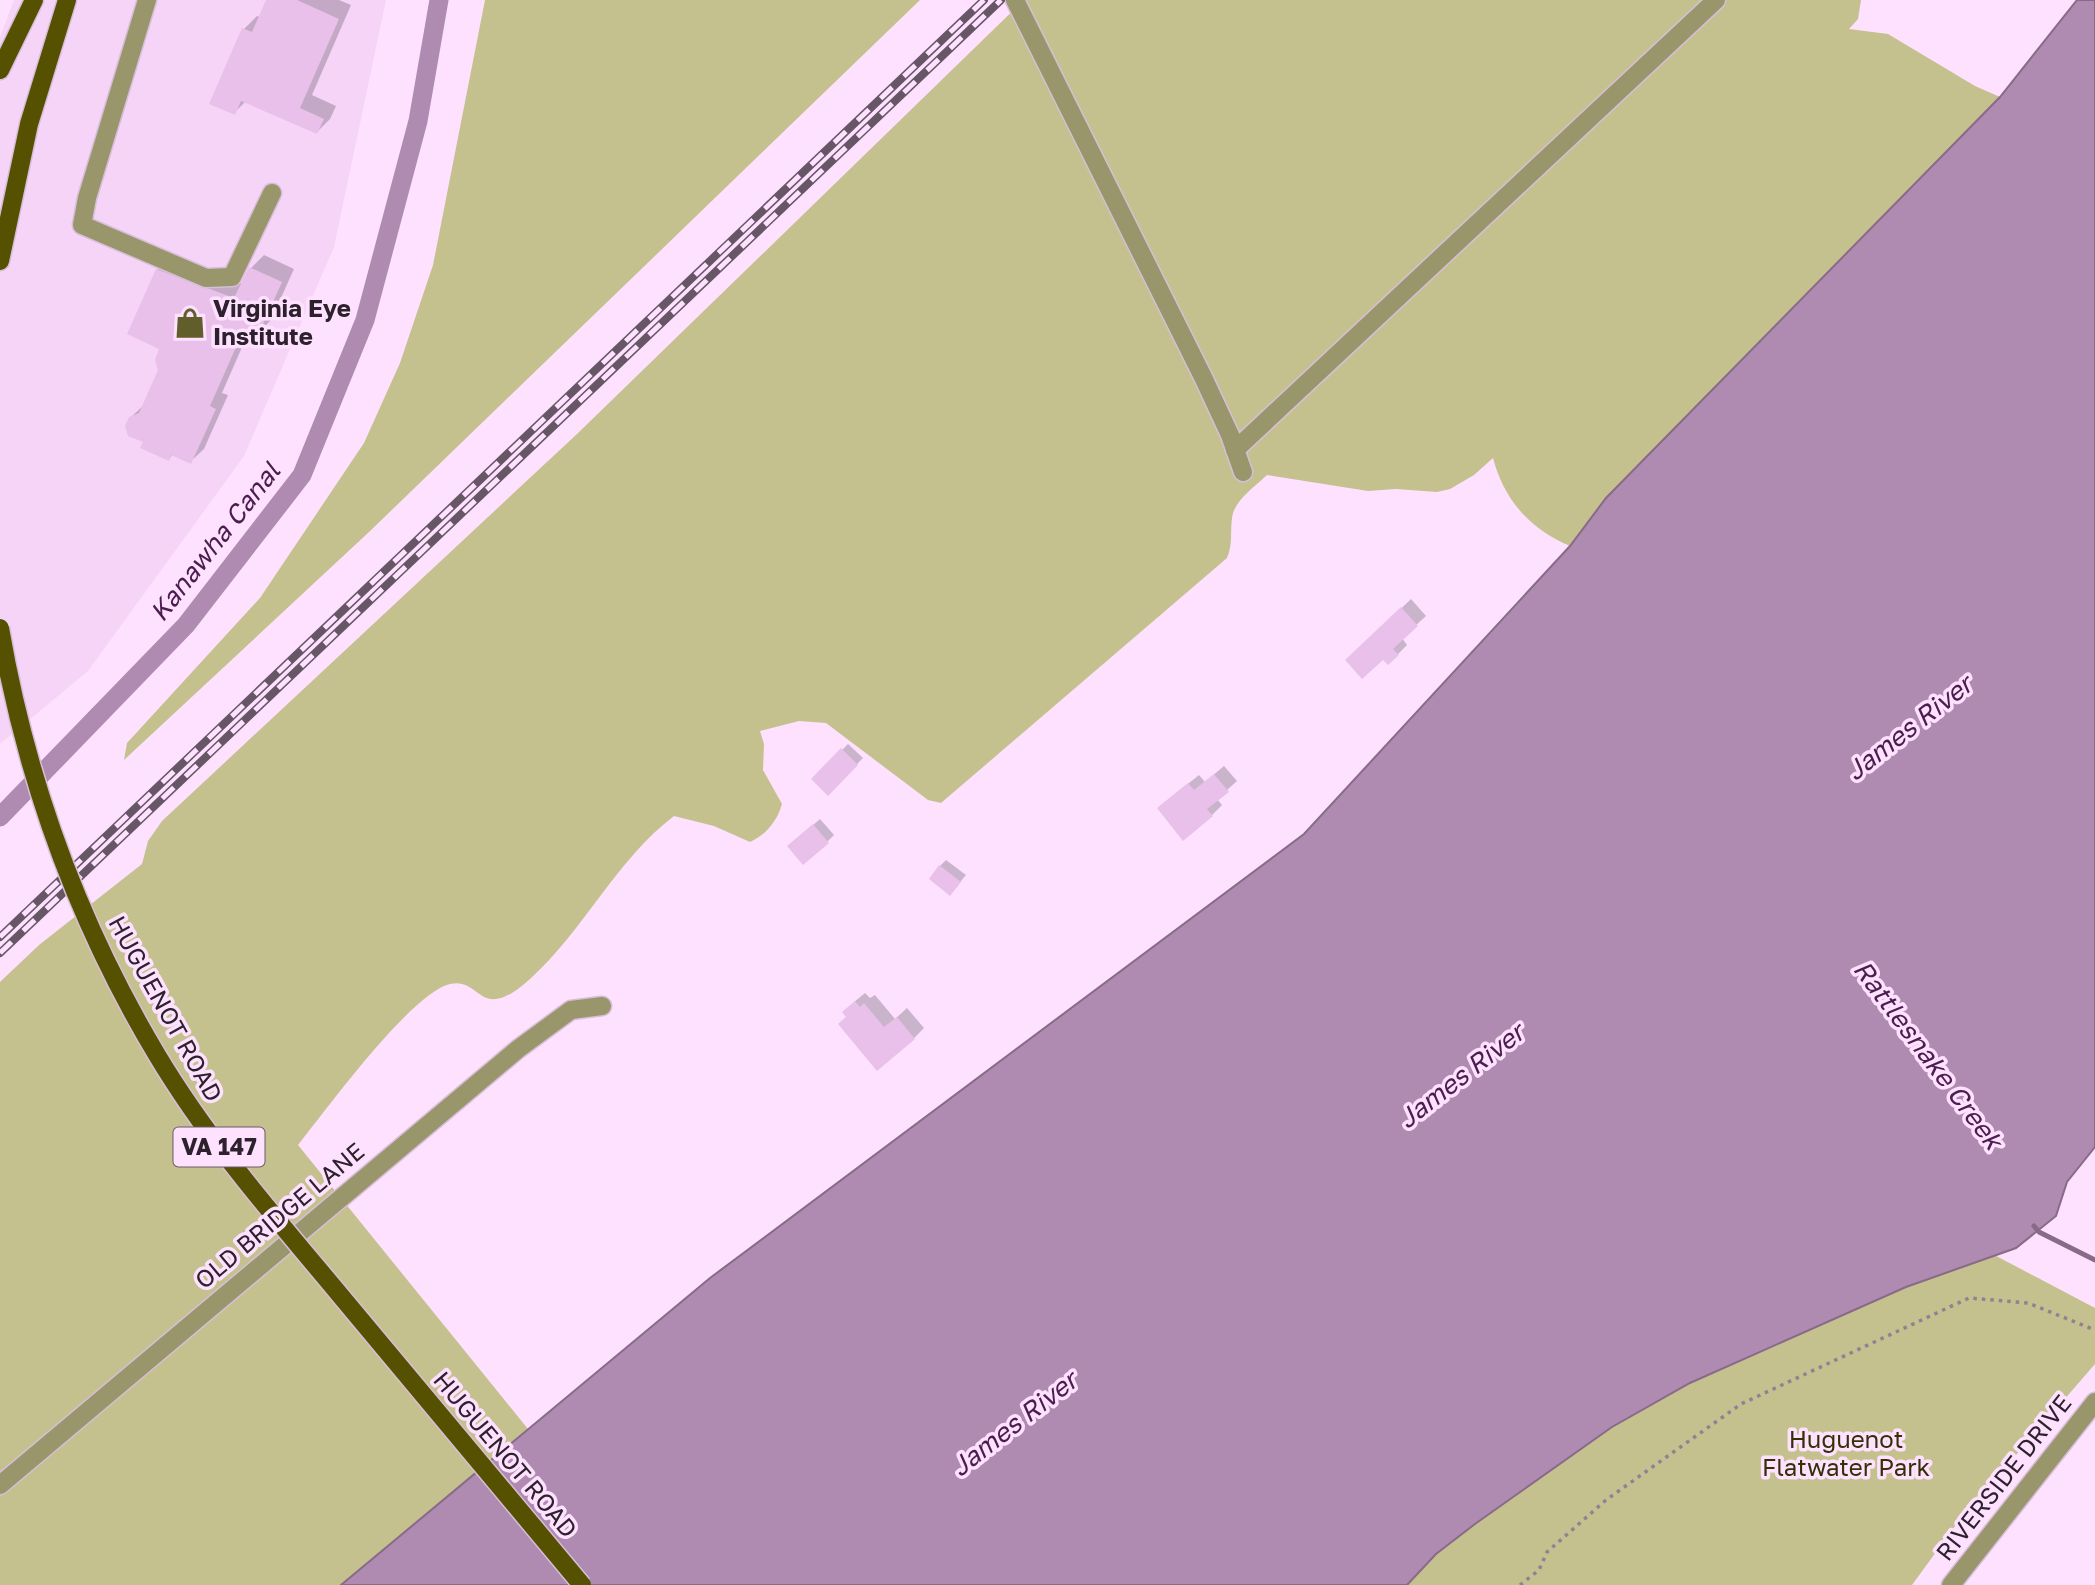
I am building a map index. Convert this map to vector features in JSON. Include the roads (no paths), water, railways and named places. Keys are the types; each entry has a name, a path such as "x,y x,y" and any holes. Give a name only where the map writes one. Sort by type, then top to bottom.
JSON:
{"main road":[{"path":"0,70 33,0"},
{"path":"0,261 29,124 67,0"},
{"path":"55,38 74,0"},
{"name":"HUGUENOT ROAD","path":"0,628 23,739 59,853 89,926 156,1053 235,1169 582,1585"}],"street":[{"path":"147,0 87,198 82,225 206,278 232,277 272,193"},
{"path":"1014,0 1203,377 1242,472"},
{"path":"1235,450 1716,0"},
{"name":"OLD BRIDGE LANE","path":"0,1485 518,1049 571,1010 602,1006"},
{"name":"RIVERSIDE DRIVE","path":"1951,1585 2095,1402"}],"water":[{"name":"James River","path":"2077,0 2095,0 2095,1147 2067,1182 2056,1216 2016,1248 1906,1287 1690,1383 1612,1427 1436,1554 1407,1585 341,1585 710,1278 1304,834 1570,546 1606,498 2000,97"}],"waterway":[{"name":"Kanawha Canal","path":"0,817 186,625 302,475 365,320 418,121 439,0"},
{"name":"Rattlesnake Creek","path":"2034,1226 2039,1232 2095,1260"}],"railway":[{"path":"0,937 984,0"},
{"path":"0,953 1001,0"}],"place":[{"name":"Virginia Eye Institute","path":"190,323"}],"park label":[{"name":"Huguenot Flatwater Park","path":"1846,1454"}]}
